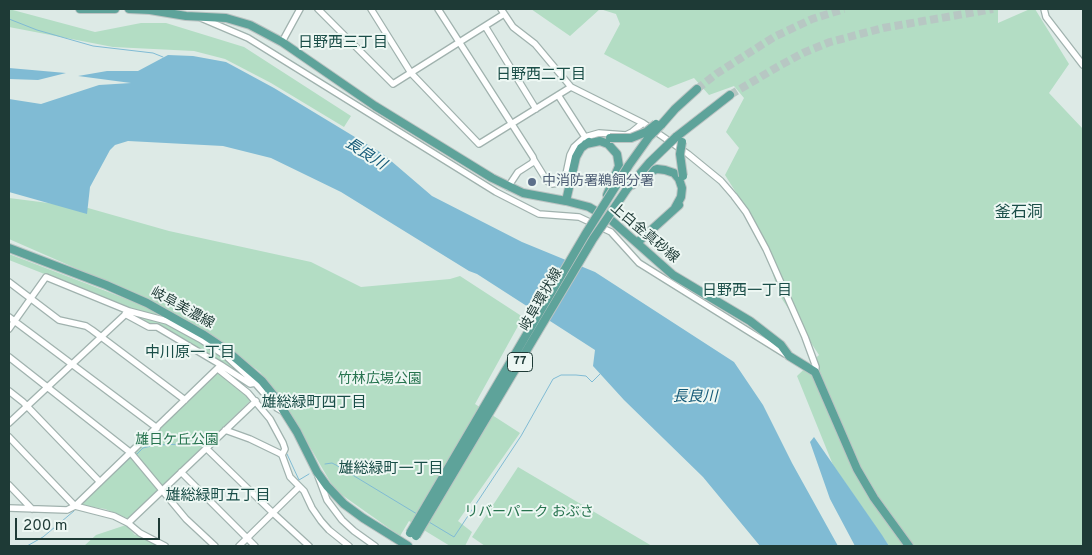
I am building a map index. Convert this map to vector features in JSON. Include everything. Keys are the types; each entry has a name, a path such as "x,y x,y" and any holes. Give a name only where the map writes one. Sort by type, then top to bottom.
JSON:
{"main road":[{"path":"80,9 115,9"},
{"name":"上白金真砂線","path":"129,9 226,18 250,25 282,42 375,106 508,187 538,197 589,207 611,220 673,275 750,321 780,345 789,356 815,372"},
{"name":"岐阜環状線","path":"413,535 602,209 659,124 697,89"},
{"name":"岐阜環状線","path":"406,546 593,239 628,189 649,163 679,140 730,95"},
{"name":"77","path":"586,140 609,141 631,138 639,136 659,124"},
{"path":"566,201 576,157 586,140"},
{"path":"638,242 684,199 686,192 681,177 679,140"},
{"name":"77","path":"602,209 619,166 618,154 609,141"},
{"name":"77","path":"628,189 650,172 657,169 674,173 681,177"},
{"name":"岐阜美濃線","path":"9,248 106,285 147,304 204,335 231,354 262,381 287,413 317,472 344,504 406,546"},
{"path":"815,372 857,470 874,498 909,546"}],"street":[{"path":"282,42 300,9"},
{"path":"318,9 393,84 485,26 503,11 513,27 535,44 571,87 643,123 688,154 721,182 734,196 746,212 766,249 801,328 816,367 815,372"},
{"path":"371,9 411,73 479,144 571,87"},
{"path":"438,9 547,181 552,184 564,180 570,155 574,147 599,133 626,135 643,123"},
{"path":"1044,9 1046,17 1083,65"},
{"path":"194,16 248,38 513,201 539,214 579,217 611,232 639,263 789,356"},
{"path":"485,26 536,109"},
{"path":"558,95 586,140"},
{"path":"508,187 518,172 534,160"},
{"path":"9,329 46,277 127,313 149,327 157,327 219,367 250,384 254,383"},
{"path":"9,282 59,320 86,326 101,336 185,400"},
{"path":"127,313 167,321 200,338 226,357 254,383 276,408 287,413"},
{"path":"9,423 127,313"},
{"path":"9,316 157,428"},
{"path":"9,357 131,453 186,519 216,546"},
{"path":"9,508 67,510 75,506 219,367"},
{"path":"219,367 256,401 270,419 285,448 282,455 290,477 304,491 312,508 328,530 349,546"},
{"path":"9,391 27,406 100,482"},
{"path":"128,523 256,401"},
{"path":"225,430 250,439 282,455"},
{"path":"9,437 75,506 114,516 165,546"},
{"path":"206,448 309,546"},
{"path":"180,472 255,546"},
{"path":"317,472 328,500 342,520 375,546"},
{"path":"9,485 32,509"},
{"path":"239,546 299,487"}],"green space":[{"path":"9,9 95,32 141,23 166,23 244,47 351,116 344,127 271,83 225,59 194,51 113,47 9,27"},
{"path":"531,9 600,9 570,36"},
{"path":"600,9 998,9 998,23 1030,9 1035,9 1069,64 1049,93 1083,129 1083,546 889,546 833,465 797,376 819,355 780,296 757,226 725,175 739,148 726,132 744,98 734,86 709,95 694,78 668,88 604,54 620,24 616,14"},
{"name":"竹林広場公園","path":"9,198 88,208 169,231 311,262 361,287 450,279 460,276 523,317 475,404 520,433 458,521 472,532 465,546 450,546 409,521 400,536 335,490 286,406 260,372 208,334 153,302 9,239"},
{"path":"9,254 145,306 202,337 243,375 125,312 123,305 9,260"},
{"name":"雄日ケ丘公園","path":"218,372 251,400 129,519 105,509 80,505"},
{"name":"リバーパーク おぶさ","path":"518,467 652,546 485,546 472,537"},
{"path":"126,525 135,535 139,535 145,540 150,540 162,546 84,546 96,535"}],"water":[{"name":"長良川","path":"168,55 193,56 226,62 274,88 383,154 432,196 522,242 595,272 734,362 763,405 792,463 838,546 760,546 703,477 624,400 593,366 595,350 477,274 469,271 341,192 271,158 223,146 128,141 115,145 110,150 90,187 87,214 9,192 9,99 41,104 99,85 131,83 78,76 107,71 138,71"},
{"path":"9,68 66,73 38,80 9,79"},
{"path":"814,437 889,546 855,546 830,499 810,442"}],"waterway":[{"path":"9,19 37,30 93,46 153,53 163,57"},
{"path":"429,522 454,537 521,436 553,379 561,375 576,375 586,376 592,382 600,374"},
{"path":"137,454 143,448 155,445 208,441 218,432"},
{"path":"238,432 246,435"},
{"path":"287,454 299,480 309,474"},
{"path":"82,503 131,457"},
{"path":"325,464 332,463 336,465 417,514"},
{"path":"27,546 43,537 74,511"}],"tunnel":[{"path":"697,89 716,74 774,37 812,19 844,9"},
{"path":"730,95 803,53 830,42 883,28 993,9"}],"place":[{"name":"中消防署鵜飼分署","path":"532,182"}],"district":[{"name":"日野西三丁目","path":"343,44"},
{"name":"日野西二丁目","path":"541,76"},
{"name":"釜石洞","path":"1019,214"},
{"name":"日野西一丁目","path":"747,292"},
{"name":"中川原一丁目","path":"190,354"},
{"name":"雄総緑町四丁目","path":"314,404"},
{"name":"雄総緑町一丁目","path":"391,470"},
{"name":"雄総緑町五丁目","path":"218,497"}]}
